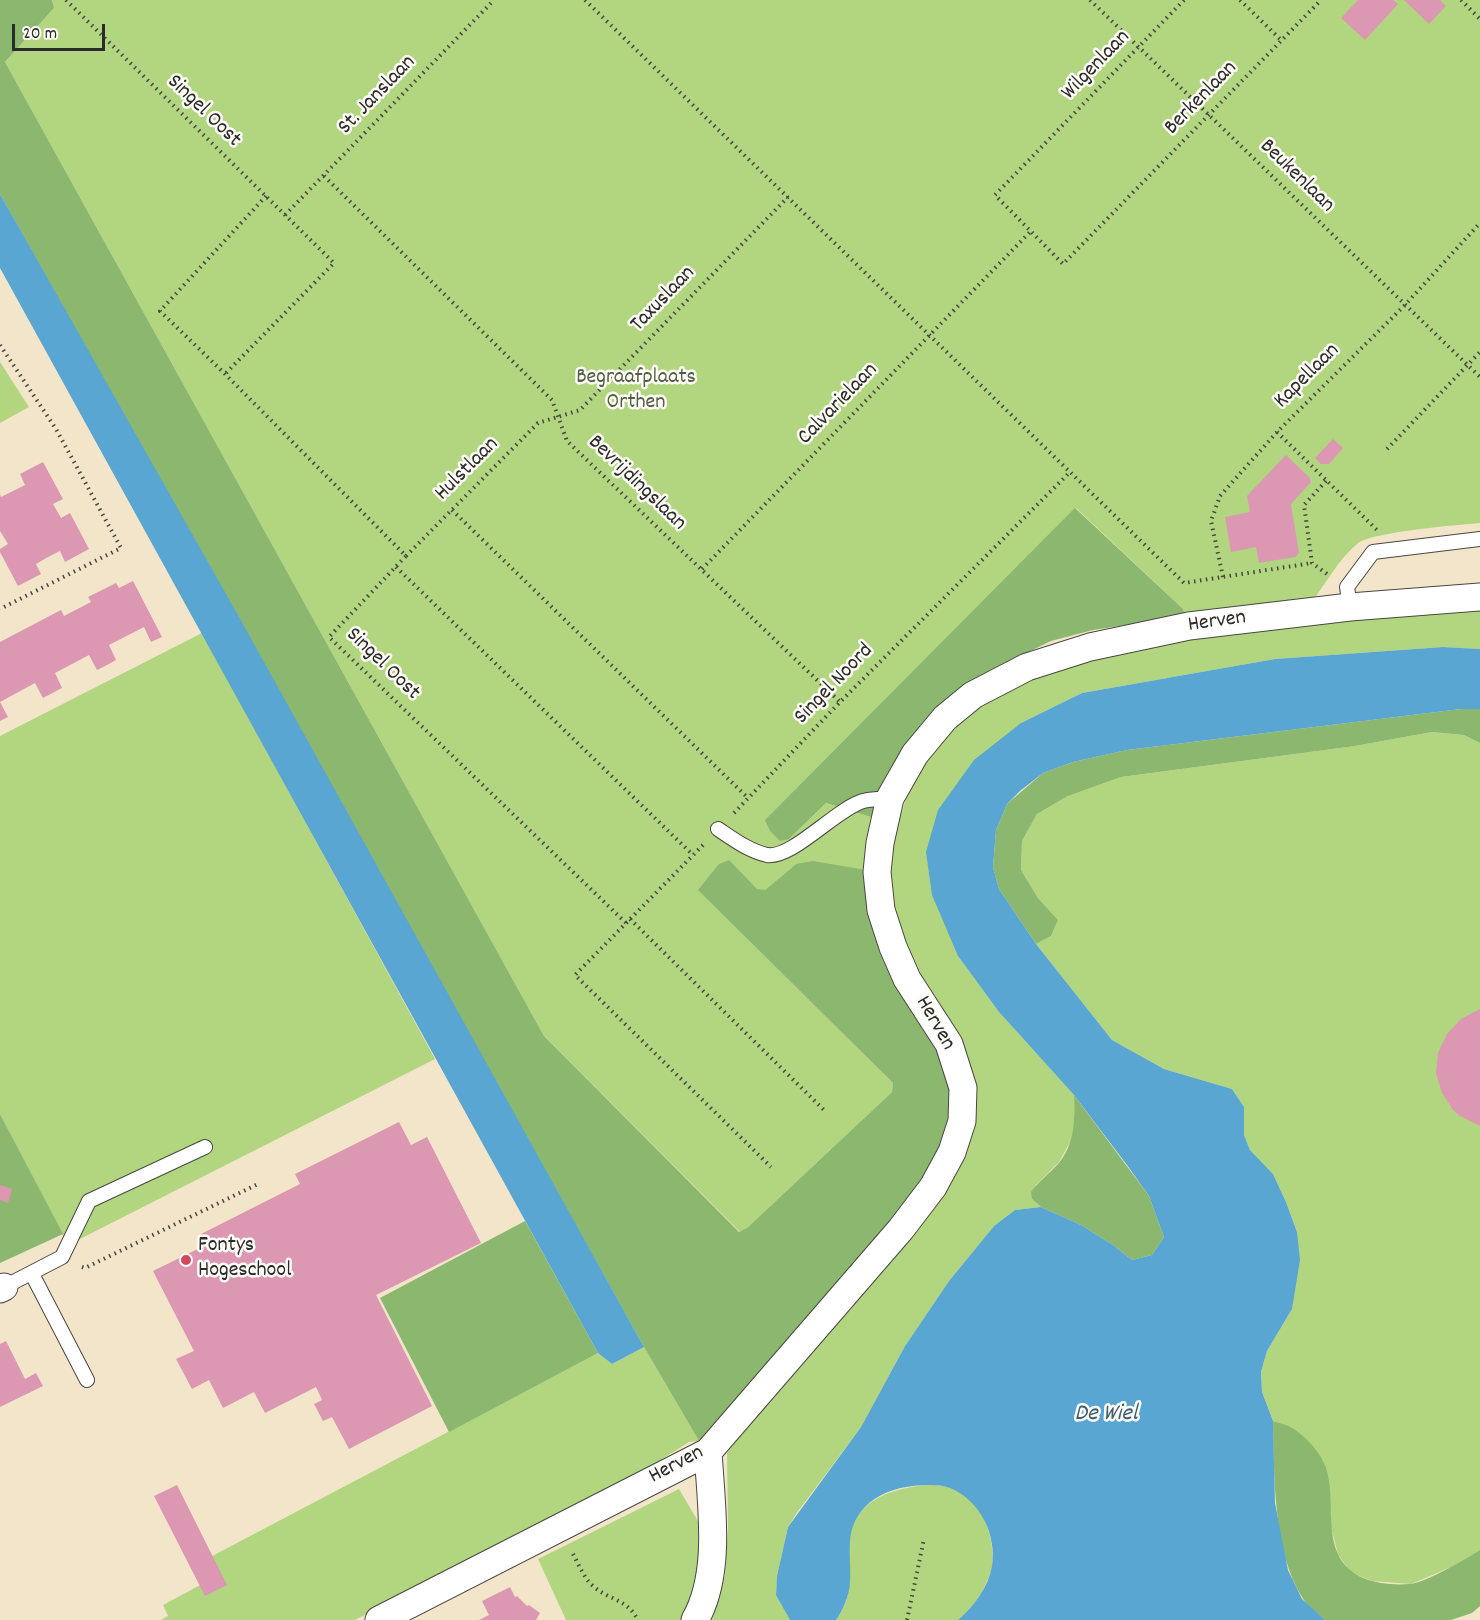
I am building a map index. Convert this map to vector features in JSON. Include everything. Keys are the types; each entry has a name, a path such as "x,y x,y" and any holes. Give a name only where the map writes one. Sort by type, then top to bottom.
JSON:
{"street":[{"name":"Herven","path":"379,1620 708,1452 901,1229 933,1187 952,1152 962,1121 963,1088 949,1044 907,979 893,947 881,910 877,872 880,843 890,798 915,754 945,718 973,695 1027,667 1090,647 1189,626 1349,597 1480,597"},
{"path":"695,1620 710,1574 714,1539 708,1452"}],"lane":[{"path":"1349,597 1373,552 1480,539"},
{"path":"718,829 745,846 769,855 787,851 836,815 862,801 890,798"},
{"path":"2,1288 62,1257 89,1201 205,1147"},
{"path":"32,1274 87,1380"}],"path":[{"name":"Singel Oost","path":"66,0 334,263 225,374"},
{"name":"St. Janslaan","path":"285,215 494,0"},
{"path":"585,0 1184,583 1312,563"},
{"name":"Beukenlaan","path":"1090,0 1480,377"},
{"name":"Wilgenlaan","path":"1031,231 995,195 1184,0"},
{"path":"1240,0 1282,41"},
{"name":"Berkenlaan","path":"1031,231 1063,264 1321,0"},
{"path":"1461,0 1480,19"},
{"name":"Bevrijdingslaan","path":"324,176 552,400 567,441 840,702"},
{"path":"266,196 160,311 406,556"},
{"name":"Taxuslaan","path":"558,417 580,410 788,197"},
{"name":"Kapellaan","path":"1223,577 1211,521 1220,496 1277,432 1405,305 1480,223"},
{"name":"Calvarielaan","path":"702,569 1031,231"},
{"path":"0,345 56,429 121,548 0,608"},
{"path":"1387,449 1480,352"},
{"name":"Hulstlaan","path":"406,556 538,423 558,417"},
{"path":"1277,432 1396,549"},
{"name":"Singel Noord","path":"771,1167 575,975 840,702 1070,472"},
{"path":"1326,481 1304,505 1312,563 1349,597"},
{"path":"452,510 748,799"},
{"name":"Singel Oost","path":"406,556 328,637 628,921"},
{"path":"396,567 693,855"},
{"path":"628,921 826,1112"},
{"path":"62,1257 85,1268 260,1183"},
{"path":"558,1527 586,1578 594,1587 632,1608 638,1620"},
{"path":"907,1620 924,1539"}],"green space":[{"path":"0,0 52,0 54,8 5,62 544,1036 739,1232 747,1228 892,1092 893,1083 698,890 719,864 729,860 757,889 765,890 796,864 813,861 866,870 939,1048 952,1090 951,1119 943,1147 925,1183 723,1421 699,1441 644,1347 0,194"},
{"name":"Begraafplaats Orthen","path":"52,0 1480,0 1480,523 1415,530 1365,540 1357,544 1345,556 1314,599 1186,616 1182,608 1076,508 789,839 826,803 871,817 866,842 866,870 796,864 765,890 699,890 893,1083 892,1092 747,1228 740,1232 544,1036 5,62 54,8"},
{"path":"0,362 29,407 0,423"},
{"path":"1075,508 1182,608 1186,616 1093,630 1051,641 997,667 965,687 888,777 871,817 826,803 789,839 780,841 770,831 765,820"},
{"path":"1480,610 1480,649 1443,647 1275,659 1082,693 1021,723 958,956 999,1012 1074,1095 1073,1137 1059,1162 1036,1185 1032,1199 1041,1207 1015,1210 994,1226 949,1281 905,1346 861,1427 788,1527 777,1576 776,1594 790,1620 712,1620 725,1575 728,1526 727,1453 741,1430 909,1236 915,971 893,907 890,872 891,846 910,786 925,758 956,725 981,703 1029,674 1163,639 1403,613"},
{"path":"202,633 435,1059 68,1245 0,1114 0,736"},
{"path":"1461,709 1480,709 1480,743 1464,735 1432,732 1355,746 1121,777 1068,796 1037,814 1022,841 1021,870 1038,898 1058,920 1051,936 1036,944 999,889 993,867 996,830 1007,804 1043,773 1073,762 1127,750"},
{"path":"1432,732 1464,735 1480,743 1480,1550 1456,1565 1411,1584 1372,1581 1350,1572 1338,1554 1331,1527 1329,1484 1293,1428 1273,1421 1262,1392 1261,1372 1267,1351 1292,1309 1297,1232 1273,1174 1250,1150 1244,1135 1244,1107 1232,1089 1164,1069 1112,1040 1036,944 1051,936 1058,920 1038,898 1021,870 1022,841 1037,814 1068,796 1121,777 1355,746"},
{"path":"1074,1095 1149,1196 1164,1237 1152,1255 1132,1260 1081,1225 1041,1207 1032,1199 1031,1192 1058,1164 1068,1148 1074,1123"},
{"path":"0,1114 63,1234 0,1263"},
{"path":"525,1221 598,1353 449,1432 380,1298"},
{"path":"644,1347 699,1441 689,1442 635,1476 355,1620 161,1620 168,1616 163,1605 206,1582 197,1564 598,1353 612,1364"},
{"path":"1273,1421 1289,1426 1299,1433 1313,1446 1324,1462 1329,1479 1334,1544 1343,1563 1368,1580 1389,1584 1410,1584 1435,1575 1480,1550 1480,1606 1472,1613 1451,1620 1325,1620 1312,1609 1292,1579 1280,1535 1275,1488"},
{"path":"925,1485 945,1486 959,1492 969,1499 984,1518 993,1554 991,1571 979,1597 958,1620 836,1620 848,1592 848,1544 856,1518 874,1500 886,1494"},
{"path":"679,1489 699,1523 698,1566 683,1620 566,1620 538,1559"}],"water":[{"path":"0,194 239,617 644,1347 612,1364 598,1353 0,268"},
{"name":"De Wiel","path":"1443,647 1480,649 1480,709 1461,709 1127,750 1073,762 1043,773 1020,791 1007,804 996,830 993,867 999,889 1036,944 1112,1040 1164,1069 1232,1089 1244,1107 1244,1135 1250,1150 1273,1174 1286,1202 1297,1232 1300,1260 1292,1309 1267,1351 1261,1372 1262,1392 1273,1421 1275,1503 1288,1570 1302,1599 1325,1620 958,1620 970,1609 984,1589 992,1566 992,1542 984,1520 970,1501 950,1488 932,1485 906,1487 887,1492 869,1503 857,1517 851,1534 849,1591 844,1607 836,1620 790,1620 776,1595 777,1576 788,1527 861,1427 905,1346 949,1281 994,1226 1015,1210 1041,1207 1081,1225 1132,1260 1152,1255 1164,1237 1149,1196 1127,1165 1074,1095 999,1012 958,956 932,895 926,852 938,810 974,760 1021,723 1082,693 1275,659"}],"building":[{"path":"1358,0 1393,0 1398,4 1365,40 1341,18"},
{"path":"1404,0 1440,0 1446,6 1429,24"},
{"path":"1333,439 1343,448 1329,464 1321,464 1315,458"},
{"path":"1286,455 1309,477 1311,482 1291,504 1299,553 1295,557 1259,563 1256,547 1231,552 1225,517 1250,512 1247,496"},
{"path":"43,462 63,499 53,504 61,518 70,513 89,549 65,562 60,551 48,557 36,564 41,574 18,586 0,552 0,549 8,544 0,531 0,494 1,497 25,485 20,474"},
{"path":"133,581 162,637 151,642 144,627 109,645 116,660 107,665 97,670 89,655 55,673 62,688 43,698 35,683 0,702 0,642 61,610 64,616 91,602 88,597 116,583 119,588"},
{"path":"0,702 8,717 0,721"},
{"path":"1480,1009 1480,1126 1453,1110 1442,1093 1436,1073 1438,1053 1447,1034 1461,1019"},
{"path":"399,1122 411,1145 427,1137 481,1243 376,1295 432,1406 349,1449 332,1417 323,1421 314,1404 322,1400 316,1387 265,1413 254,1392 223,1408 209,1380 192,1389 176,1359 194,1351 153,1271 206,1245 201,1234 300,1184 295,1174"},
{"path":"0,1185 12,1189 8,1203 0,1200"},
{"path":"6,1341 25,1379 36,1373 43,1386 0,1407 0,1344"},
{"path":"177,1485 227,1585 205,1596 154,1496"},
{"path":"510,1587 515,1597 517,1596 527,1606 529,1605 540,1613 536,1620 479,1620 489,1615 482,1601"}],"place":[{"name":"Fontys Hogeschool","path":"186,1260"}]}
